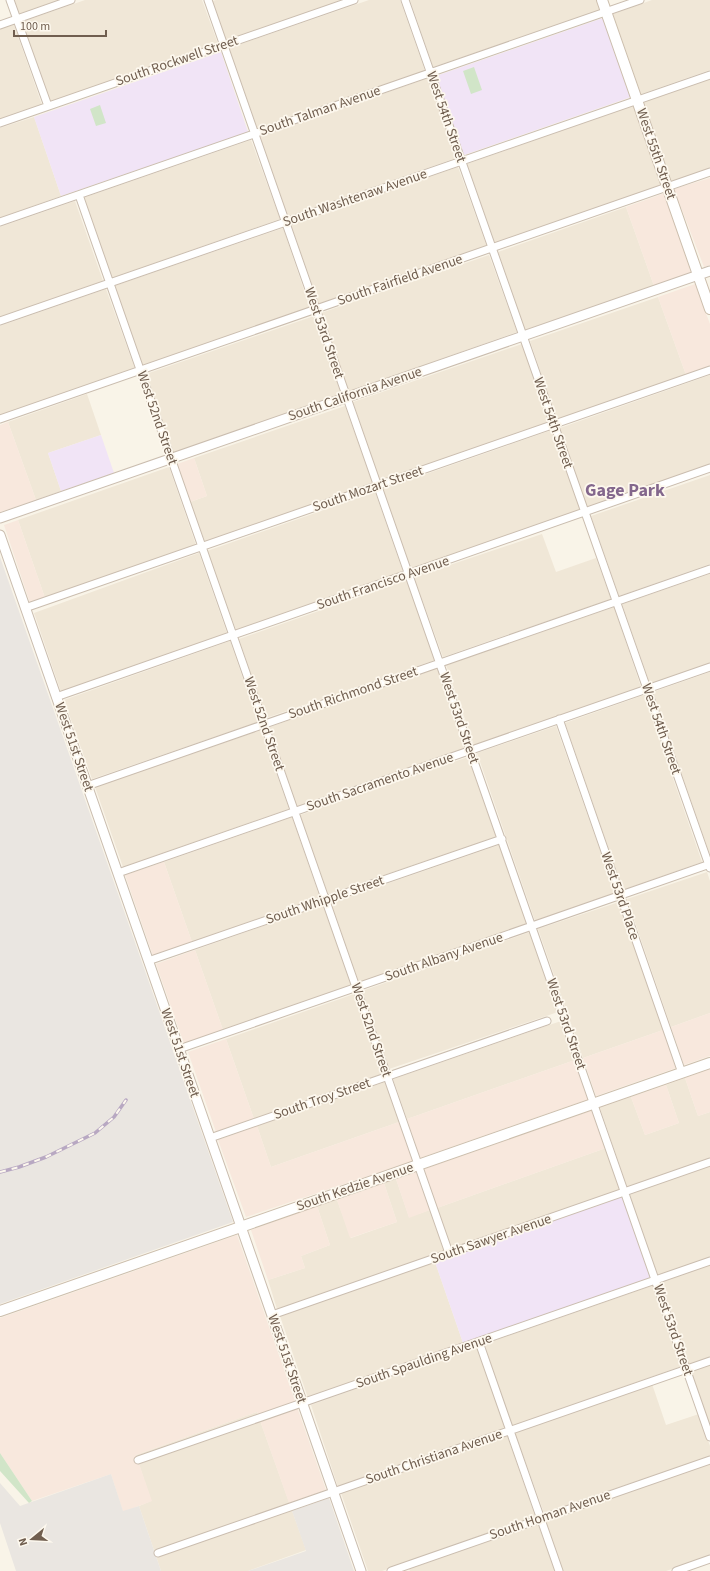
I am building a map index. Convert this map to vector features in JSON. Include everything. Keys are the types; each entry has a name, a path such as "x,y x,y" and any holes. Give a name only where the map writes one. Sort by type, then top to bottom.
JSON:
{"main road":[{"name":"West 55th Street","path":"602,0 710,309"},
{"name":"South Kedzie Avenue","path":"0,1311 710,1064"}],"street":[{"path":"10,0 48,106"},
{"path":"0,24 70,0"},
{"name":"West 53rd Street","path":"208,0 710,1437"},
{"name":"South Rockwell Street","path":"0,123 354,0"},
{"name":"West 54th Street","path":"405,0 710,866"},
{"name":"South Talman Avenue","path":"0,222 640,0"},
{"name":"South Washtenaw Avenue","path":"0,321 710,74"},
{"name":"South Fairfield Avenue","path":"0,419 710,172"},
{"name":"West 52nd Street","path":"79,195 449,1253"},
{"name":"South California Avenue","path":"0,518 710,271"},
{"name":"South Mozart Street","path":"26,608 710,370"},
{"name":"South Francisco Avenue","path":"56,697 710,468"},
{"name":"West 51st Street","path":"0,535 361,1571"},
{"name":"South Richmond Street","path":"87,786 710,569"},
{"name":"South Sacramento Avenue","path":"118,873 710,667"},
{"name":"West 53rd Place","path":"558,720 682,1073"},
{"name":"South Whipple Street","path":"148,961 502,838"},
{"name":"South Albany Avenue","path":"179,1049 532,926 710,866"},
{"name":"South Troy Street","path":"210,1138 547,1021"},
{"name":"South Sawyer Avenue","path":"272,1315 710,1162"},
{"name":"South Spaulding Avenue","path":"138,1460 710,1261"},
{"path":"479,1342 559,1571"},
{"name":"South Christiana Avenue","path":"158,1553 710,1360"},
{"name":"South Homan Avenue","path":"391,1571 710,1460"},
{"path":"676,1571 710,1559"}],"shaded area":[{"path":"14,0 59,0 19,14"},
{"path":"85,0 202,0 218,44 50,102 22,22"},
{"path":"342,0 226,41 212,1"},
{"path":"369,0 400,0 425,71 257,128 229,48"},
{"path":"410,0 596,0 600,10 433,67"},
{"path":"652,0 710,0 710,70 641,94 613,14"},
{"path":"603,18 631,97 464,155 436,76"},
{"path":"14,25 42,105 0,119 0,29"},
{"path":"221,52 248,132 61,196 34,117"},
{"path":"428,78 456,158 288,217 260,137"},
{"path":"710,79 710,169 672,182 644,102"},
{"path":"634,105 661,185 495,244 467,164"},
{"path":"34,117 61,196 0,218 0,128"},
{"path":"251,140 280,219 112,278 83,198"},
{"path":"458,167 487,247 319,305 291,225"},
{"path":"710,178 710,265 704,267 674,189"},
{"path":"665,193 691,273 654,286 626,207"},
{"path":"75,201 103,281 0,317 0,227"},
{"path":"626,207 654,286 525,330 498,252"},
{"path":"283,228 310,308 142,367 114,286"},
{"path":"489,255 517,332 349,392 321,313"},
{"path":"695,284 710,324 710,367 686,375 658,297"},
{"path":"106,289 135,369 0,416 0,326"},
{"path":"658,297 686,375 557,420 530,341"},
{"path":"314,316 341,394 173,453 146,374"},
{"path":"522,344 549,422 380,481 353,402"},
{"path":"710,375 710,465 587,508 560,428"},
{"path":"87,394 101,435 48,453 61,491 36,500 8,422"},
{"path":"345,406 373,484 205,542 190,502 207,496 194,458"},
{"path":"8,422 36,500 0,512 0,425"},
{"path":"552,430 580,510 411,569 383,489"},
{"path":"101,435 114,473 61,491 48,453"},
{"path":"194,458 207,496 190,502 177,464"},
{"path":"169,467 196,545 45,598 18,520"},
{"path":"710,475 710,564 619,596 591,516"},
{"path":"375,492 403,572 236,630 207,551"},
{"path":"18,520 45,598 30,603 4,525"},
{"path":"542,534 556,572 596,558 611,599 443,657 414,577"},
{"path":"199,553 227,633 61,692 34,613"},
{"path":"0,557 233,1222 0,1304"},
{"path":"710,574 710,663 650,684 622,604"},
{"path":"407,580 435,660 266,718 239,639"},
{"path":"614,607 641,687 474,745 446,665"},
{"path":"230,641 258,722 92,779 64,700"},
{"path":"437,668 465,748 297,807 270,727"},
{"path":"710,672 710,855 653,692"},
{"path":"644,695 702,862 623,890 565,723"},
{"path":"556,726 615,893 535,921 477,753"},
{"path":"261,730 289,809 123,867 95,787"},
{"path":"468,757 496,837 328,894 300,815"},
{"path":"292,817 320,898 192,942 164,862"},
{"path":"499,845 527,925 359,983 331,903"},
{"path":"164,862 192,942 153,956 125,875"},
{"path":"707,872 710,881 710,1013 671,1027 627,899"},
{"path":"619,902 663,1030 583,1058 538,929"},
{"path":"323,905 351,985 223,1030 195,950"},
{"path":"530,932 558,1012 389,1069 362,991"},
{"path":"195,950 223,1030 184,1044 156,964"},
{"path":"354,994 382,1074 254,1119 226,1039"},
{"path":"710,1013 710,1056 684,1065 671,1027"},
{"path":"561,1021 575,1060 407,1119 393,1079"},
{"path":"663,1030 676,1068 596,1096 583,1058"},
{"path":"226,1039 254,1119 216,1132 188,1052"},
{"path":"575,1060 589,1099 420,1158 407,1119"},
{"path":"710,1069 710,1112 698,1116 685,1078"},
{"path":"685,1078 698,1116 710,1112 710,1158 627,1187 600,1108 631,1097 645,1135 679,1123 666,1085"},
{"path":"385,1082 399,1122 271,1167 257,1126"},
{"path":"666,1085 679,1123 645,1135 631,1097"},
{"path":"593,1110 606,1148 437,1208 424,1169"},
{"path":"399,1122 413,1161 246,1217 218,1140 257,1126 271,1167"},
{"path":"606,1148 621,1190 451,1248 437,1208"},
{"path":"710,1166 710,1257 658,1276 629,1194"},
{"path":"416,1172 430,1210 409,1218 396,1179"},
{"path":"396,1179 409,1217 430,1210 444,1251 277,1309 268,1280 305,1268 301,1256 330,1245 317,1206 337,1200 351,1238 397,1222 384,1183"},
{"path":"384,1183 397,1222 350,1238 337,1200"},
{"path":"624,1195 652,1278 463,1343 435,1262"},
{"path":"317,1206 330,1245 301,1256 305,1268 268,1280 251,1230"},
{"path":"237,1235 326,1490 289,1503 257,1412 136,1455 152,1501 123,1512 111,1474 32,1501 0,1453 0,1318"},
{"path":"435,1262 463,1343 308,1398 280,1316"},
{"path":"710,1265 710,1357 689,1364 661,1282"},
{"path":"654,1285 682,1366 512,1426 484,1344"},
{"path":"477,1346 505,1428 338,1487 311,1405"},
{"path":"710,1364 710,1426 691,1371"},
{"path":"652,1384 666,1425 699,1414 710,1446 710,1456 544,1513 515,1433"},
{"path":"257,1412 306,1550 248,1571 161,1571 139,1506 151,1501 136,1455"},
{"path":"507,1435 535,1516 382,1571 368,1571 341,1493"},
{"path":"710,1464 710,1556 666,1571 563,1571 545,1521"},
{"path":"111,1474 123,1511 139,1506 161,1571 16,1571 0,1523 0,1483 20,1506"},
{"path":"329,1498 354,1571 248,1571 306,1551 292,1511"},
{"path":"538,1524 555,1571 410,1571 409,1569"}],"green space":[{"path":"474,67 482,90 471,94 463,71"},
{"path":"100,105 106,123 96,126 90,109"},
{"path":"0,1453 32,1501 29,1503 0,1471"}],"railway":[{"path":"0,1172 46,1157 95,1133 114,1117 126,1100"}],"district":[{"name":"Gage Park","path":"625,490"}]}
